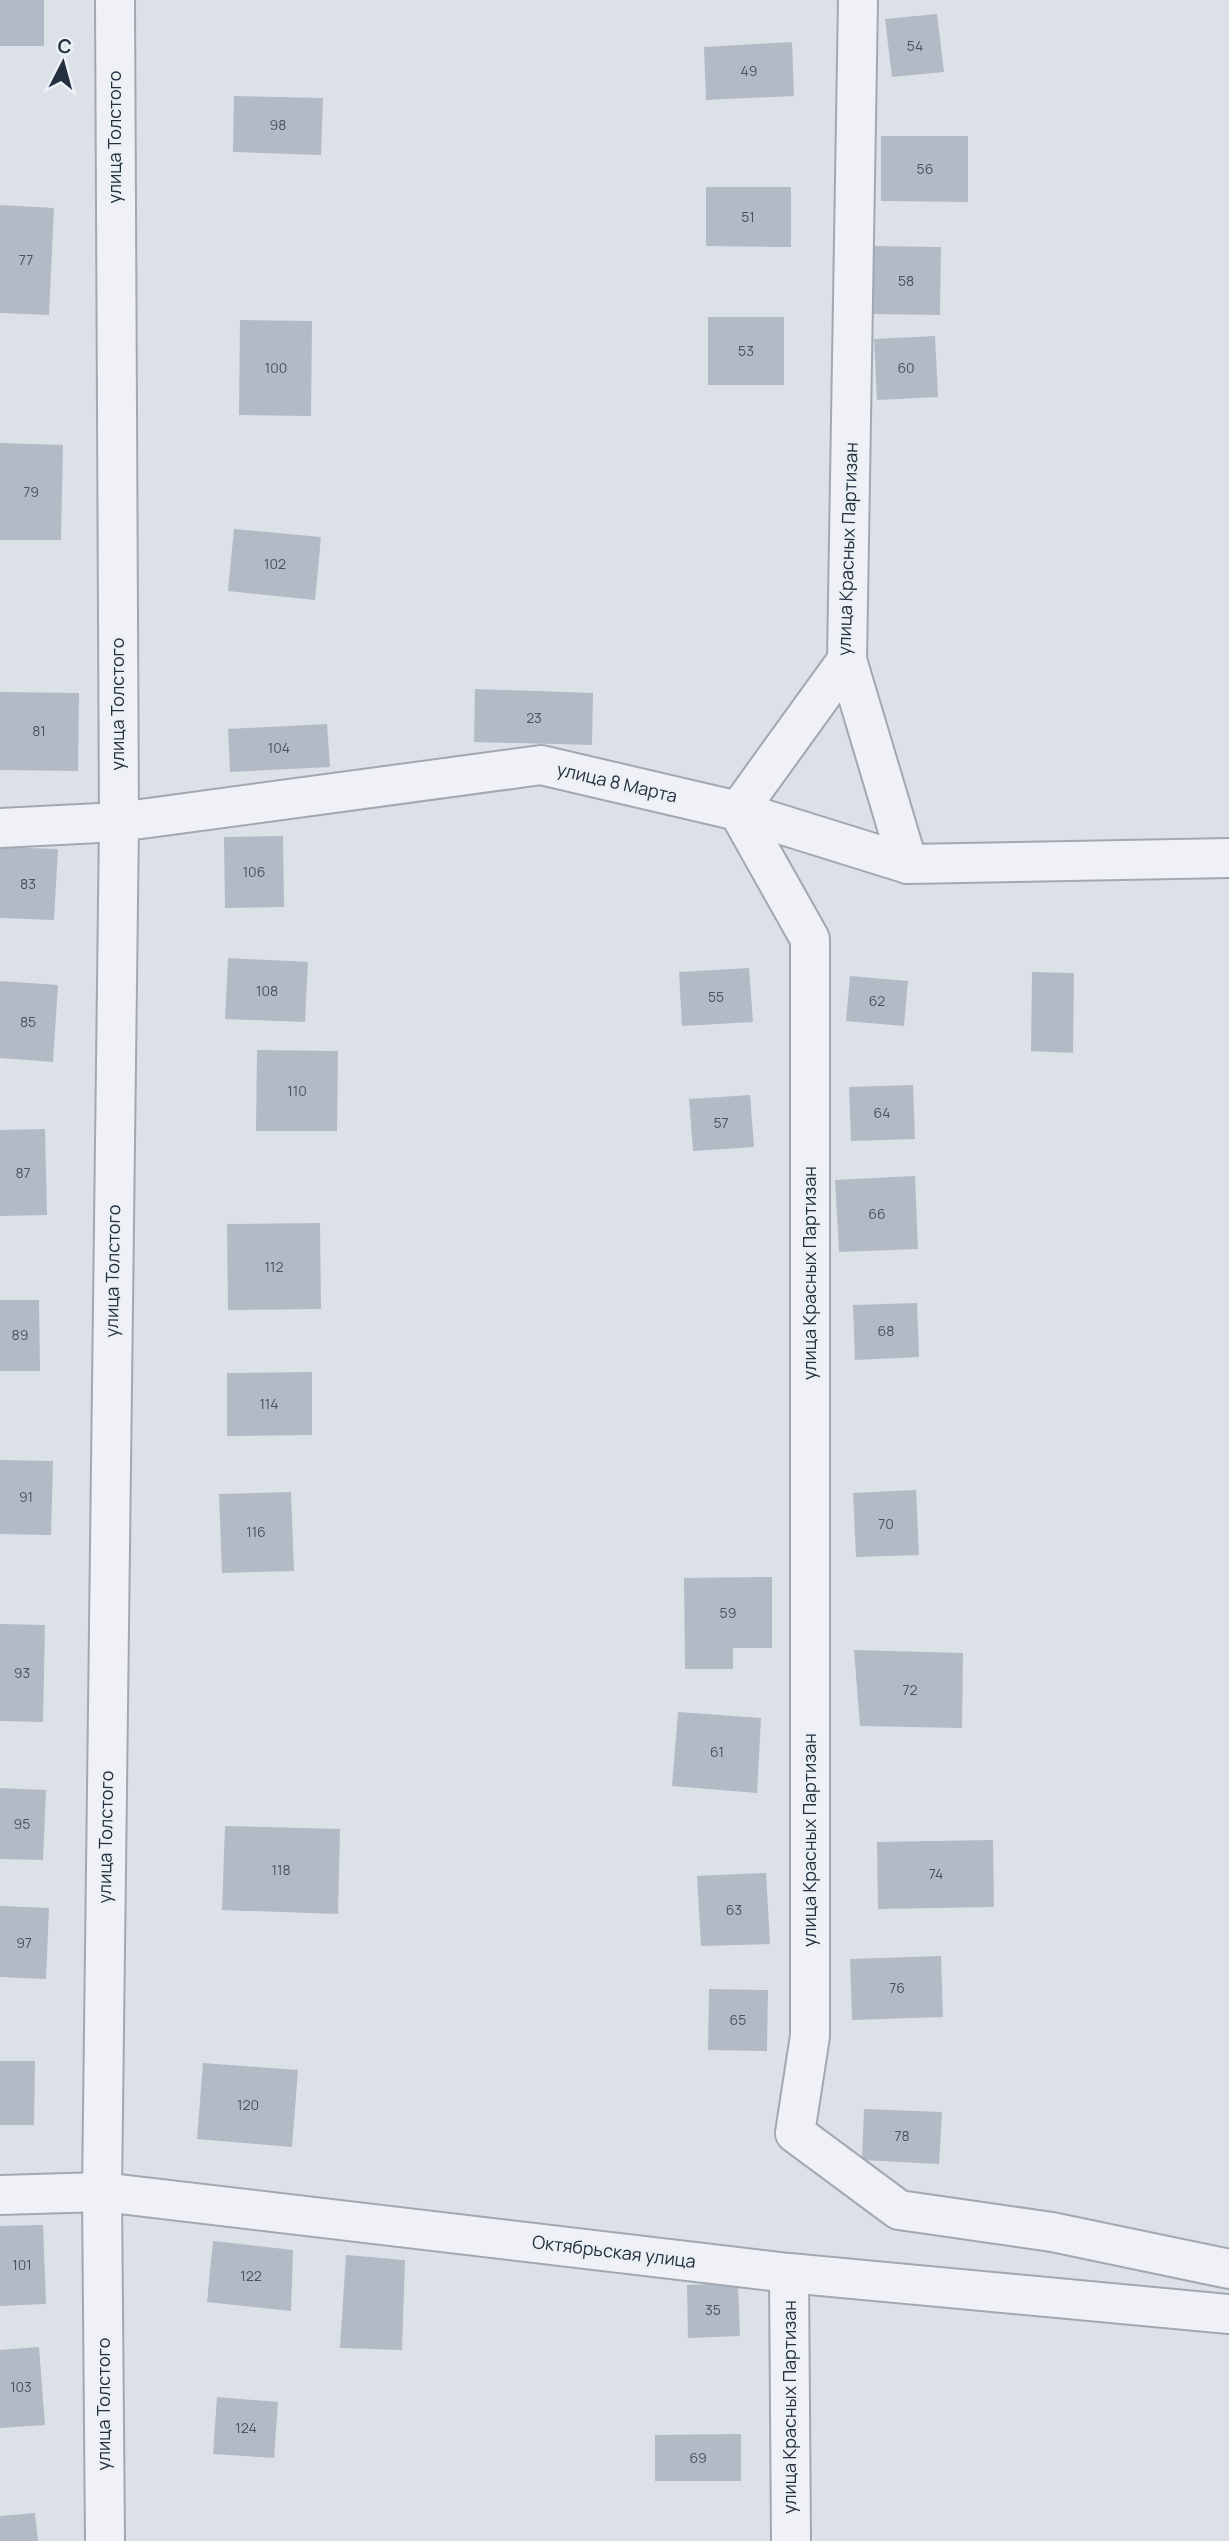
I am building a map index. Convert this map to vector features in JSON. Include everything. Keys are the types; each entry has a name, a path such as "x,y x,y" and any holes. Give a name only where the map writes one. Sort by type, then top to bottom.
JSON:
{"street":[{"name":"улица Толстого","path":"105,2541 102,2192 119,822 115,0"},
{"name":"улица Красных Партизан","path":"858,0 847,660 738,811 810,939 810,2036 795,2133 899,2210 1052,2232 1229,2269"},
{"path":"847,660 908,864"},
{"name":"улица 8 Марта","path":"0,828 119,822 541,765 738,811 908,864 1229,858"},
{"name":"Октябрьская улица","path":"0,2195 102,2192 789,2273 1229,2314"},
{"name":"улица Красных Партизан","path":"789,2273 791,2541"}],"building":[{"path":"0,0 44,0 44,46 0,46"},
{"path":"937,14 944,72 892,77 885,19"},
{"path":"792,42 794,96 706,100 704,47"},
{"path":"234,96 323,98 321,155 233,152"},
{"path":"881,136 968,136 968,202 881,201"},
{"path":"706,187 791,187 791,247 706,246"},
{"path":"0,205 54,208 49,315 0,313"},
{"path":"873,246 941,247 940,315 872,314"},
{"path":"708,317 784,317 784,385 708,385"},
{"path":"240,320 312,321 311,416 239,415"},
{"path":"935,336 938,397 877,400 874,339"},
{"path":"0,443 63,445 61,540 0,540"},
{"path":"234,529 321,537 315,600 228,591"},
{"path":"475,689 593,693 592,745 474,742"},
{"path":"0,692 79,693 78,771 0,770"},
{"path":"327,724 330,767 230,772 228,729"},
{"path":"283,836 284,907 225,908 224,837"},
{"path":"0,847 58,849 54,920 0,918"},
{"path":"228,958 308,962 305,1022 225,1019"},
{"path":"749,968 753,1022 682,1026 679,972"},
{"path":"1032,972 1074,973 1073,1053 1031,1051"},
{"path":"850,976 908,981 904,1026 846,1021"},
{"path":"0,981 58,985 53,1062 0,1058"},
{"path":"257,1050 338,1051 337,1131 256,1131"},
{"path":"913,1085 915,1139 851,1141 849,1087"},
{"path":"750,1095 754,1147 693,1151 689,1099"},
{"path":"45,1129 47,1215 0,1216 0,1130"},
{"path":"915,1176 918,1249 839,1252 835,1180"},
{"path":"320,1223 321,1309 228,1310 227,1224"},
{"path":"0,1300 39,1300 40,1371 0,1371"},
{"path":"917,1303 919,1357 855,1360 853,1305"},
{"path":"312,1372 312,1435 227,1436 227,1373"},
{"path":"0,1460 53,1461 51,1535 0,1534"},
{"path":"916,1490 919,1555 856,1557 853,1493"},
{"path":"291,1492 294,1571 222,1573 219,1494"},
{"path":"772,1577 772,1648 733,1648 733,1669 685,1669 684,1578"},
{"path":"0,1624 45,1625 43,1722 0,1721"},
{"path":"854,1650 963,1653 962,1728 860,1726"},
{"path":"678,1712 761,1718 757,1793 672,1786"},
{"path":"0,1788 46,1790 43,1860 0,1859"},
{"path":"225,1826 340,1829 338,1914 222,1910"},
{"path":"993,1840 994,1907 878,1909 877,1842"},
{"path":"766,1873 770,1944 701,1946 697,1876"},
{"path":"0,1906 49,1908 46,1979 0,1977"},
{"path":"941,1956 943,2017 852,2020 850,1959"},
{"path":"709,1989 768,1990 767,2051 708,2050"},
{"path":"0,2061 35,2061 34,2125 0,2125"},
{"path":"203,2063 298,2070 292,2147 197,2139"},
{"path":"864,2109 942,2112 939,2164 862,2160"},
{"path":"43,2225 46,2304 0,2306 0,2226"},
{"path":"213,2241 293,2250 291,2311 207,2302"},
{"path":"346,2255 405,2260 402,2350 340,2348"},
{"path":"738,2283 740,2336 688,2338 687,2285"},
{"path":"39,2347 45,2425 0,2428 0,2350"},
{"path":"217,2397 278,2402 274,2458 213,2454"},
{"path":"741,2434 741,2481 655,2481 655,2435"},
{"path":"35,2513 38,2541 0,2541 0,2516"}]}
